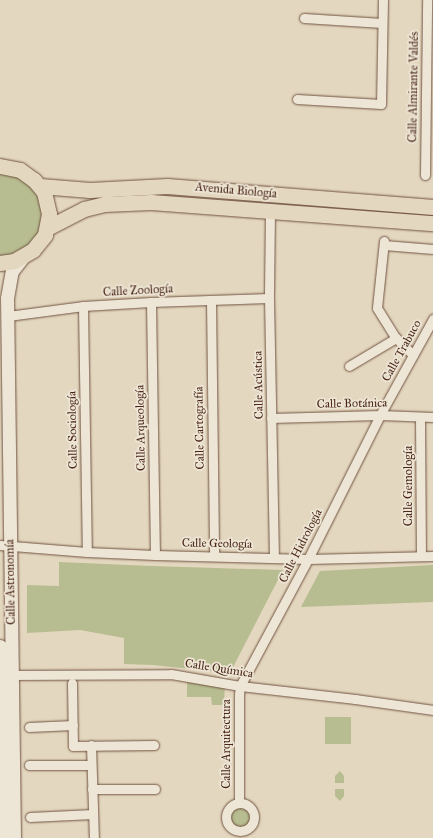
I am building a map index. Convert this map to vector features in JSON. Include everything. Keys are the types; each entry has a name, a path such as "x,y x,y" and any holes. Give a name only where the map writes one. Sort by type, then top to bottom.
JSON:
{"main road":[{"path":"0,166 20,170 34,180 40,186 48,206 47,228 38,246 22,258 14,261 0,262"},
{"name":"Avenida Biología","path":"40,186 90,190 167,186 433,207"},
{"name":"Avenida Biología","path":"47,228 84,209 104,204 151,202 433,223"}],"street":[{"path":"297,99 381,104 383,0"},
{"name":"Calle Almirante Valdés","path":"425,175 427,0"},
{"path":"304,18 382,23"},
{"name":"Calle Acústica","path":"270,211 269,298 274,558"},
{"path":"413,355 396,338 377,308 384,243 433,249"},
{"name":"Calle Astronomía","path":"2,838 7,298 12,270 22,258"},
{"name":"Calle Zoología","path":"8,316 83,306 269,298"},
{"name":"Calle Cartografía","path":"211,300 214,556"},
{"name":"Calle Arqueología","path":"151,302 154,555"},
{"name":"Calle Sociología","path":"83,306 87,552"},
{"name":"Calle Trabuco","path":"380,415 433,319"},
{"path":"349,366 396,338"},
{"name":"Calle Botánica","path":"271,418 380,415 433,417"},
{"name":"Calle Hidrología","path":"240,686 308,559 380,415"},
{"name":"Calle Gemología","path":"420,417 421,556"},
{"name":"Calle Geología","path":"5,546 154,555 308,559 433,556"},
{"name":"Calle Astronomía","path":"0,646 4,676 14,838"},
{"name":"Calle Química","path":"4,676 171,674 240,686 433,710"},
{"path":"72,683 73,746 154,745"},
{"name":"Calle Arquitectura","path":"239,803 240,686"},
{"path":"29,726 73,725"},
{"path":"91,745 94,838"},
{"path":"29,765 91,765"},
{"path":"92,789 155,789"},
{"path":"239,803 248,805 252,808 255,817 252,826 240,835 232,829 226,817 229,809 239,803"},
{"path":"30,817 93,814"}],"green space":[{"path":"0,166 40,186 45,235 0,263"},
{"path":"59,562 283,570 230,673 153,665 124,664 124,638 80,630 27,633 27,585 59,586"},
{"path":"433,565 433,602 301,607 320,571"},
{"path":"187,676 225,683 224,705 212,705 211,697 187,697"},
{"path":"325,717 351,717 351,744 325,744"},
{"path":"340,771 344,776 344,783 335,783 335,776"},
{"path":"335,789 344,789 344,796 340,801 335,796"},
{"path":"240,803 250,807 254,817 250,827 240,831 230,827 226,817 230,807"}]}
